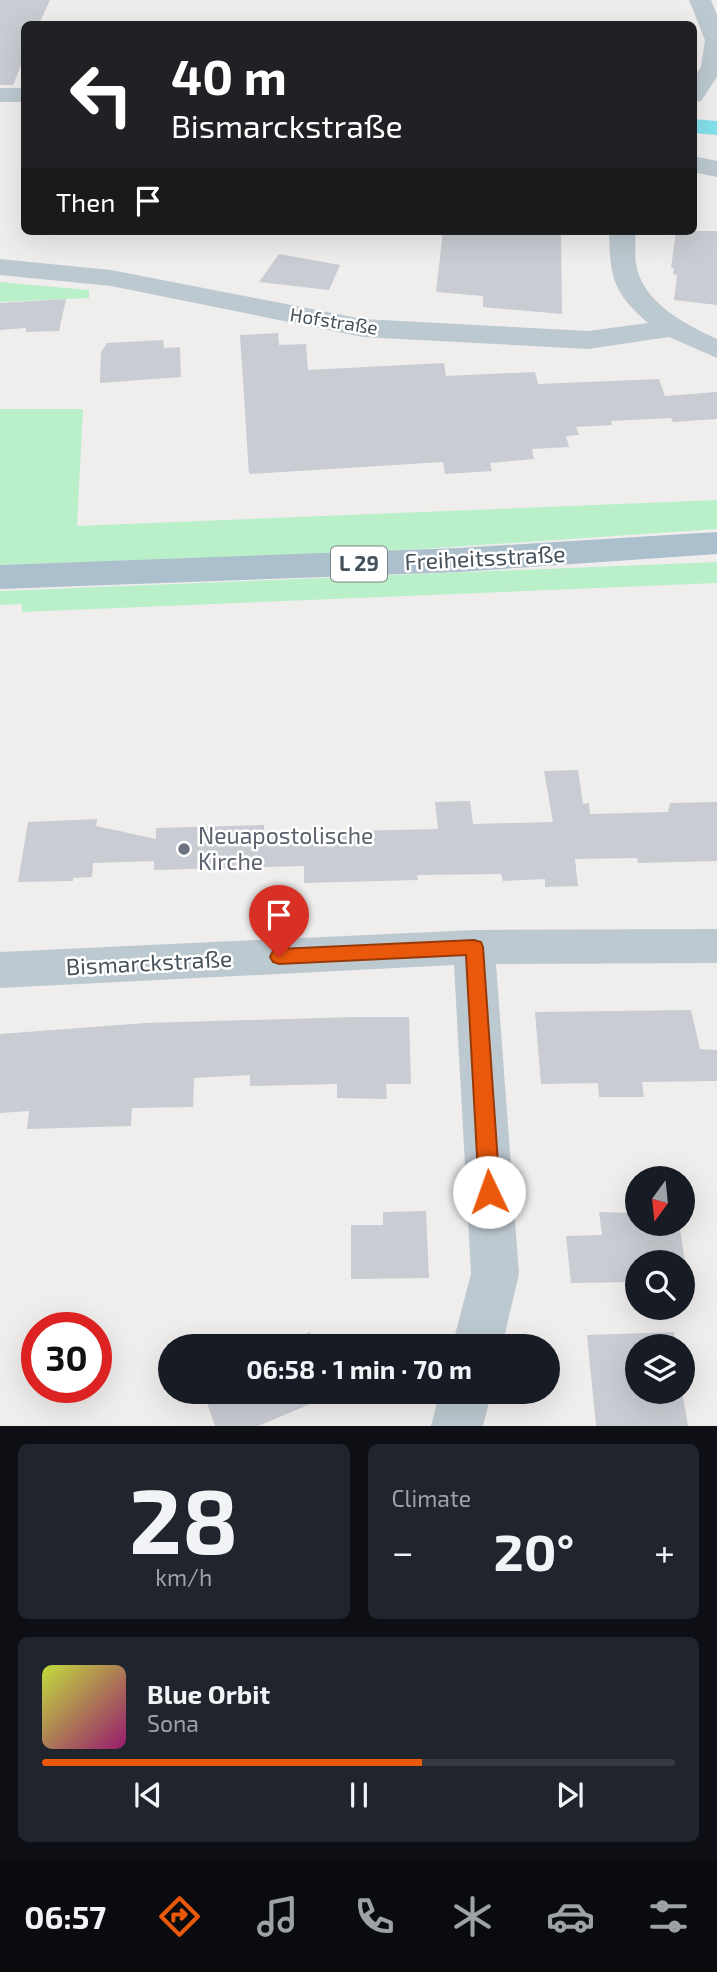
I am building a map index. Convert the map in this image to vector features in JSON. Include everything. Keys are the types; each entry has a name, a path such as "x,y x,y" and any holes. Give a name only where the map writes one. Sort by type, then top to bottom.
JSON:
{"main road":[{"name":"Freiheitsstraße","path":"0,577 459,560 717,544"}],"street":[{"path":"697,90 712,67 716,40 700,0"},
{"path":"0,95 21,95"},
{"path":"697,164 717,169"},
{"path":"622,235 624,271 632,289 671,328 717,349"},
{"name":"Hofstraße","path":"0,267 111,278 261,310 363,328 587,340 671,328"},
{"name":"Bismarckstraße","path":"0,970 474,947 717,946"},
{"path":"474,947 495,1274 480,1334"},
{"path":"457,1426 463,1404"}],"green space":[{"path":"0,282 89,290 89,298 0,302"},
{"path":"0,409 83,409 77,526 717,500 717,529 393,551 0,565"},
{"path":"717,562 717,583 22,612 22,604 0,605 0,591"}],"building":[{"path":"0,0 50,0 40,21 21,21 21,65 13,85 0,85"},
{"path":"717,231 717,305 674,300 677,275 673,274 674,268 671,268 675,235"},
{"path":"443,235 561,235 562,314 483,307 483,296 436,292"},
{"path":"279,254 340,265 329,290 259,282"},
{"path":"66,299 59,331 26,332 26,328 0,330 0,303"},
{"path":"278,333 279,345 306,344 308,370 444,363 446,376 535,372 538,384 659,379 665,396 717,392 717,419 673,422 671,418 611,421 612,425 576,427 579,435 566,436 569,447 532,449 534,459 490,463 492,471 445,474 443,462 249,474 240,335"},
{"path":"163,340 164,348 180,347 181,377 100,383 101,352 107,343"},
{"path":"578,770 583,804 589,803 590,814 668,812 670,803 717,802 717,861 638,863 637,858 575,859 578,886 545,887 545,879 503,881 501,874 417,875 418,880 304,883 304,866 154,870 154,861 93,863 92,877 73,878 73,881 18,882 28,822 97,819 96,826 156,839 156,828 264,825 264,833 438,829 435,802 470,801 473,824 553,822 544,771"},
{"path":"691,1010 700,1049 717,1050 717,1081 642,1082 644,1097 599,1097 598,1083 541,1084 535,1012"},
{"path":"409,1017 411,1084 386,1084 387,1099 337,1098 337,1084 250,1086 250,1075 194,1078 193,1107 132,1108 131,1126 27,1129 29,1111 0,1113 0,1034 146,1023"},
{"path":"426,1211 429,1278 351,1279 351,1225 383,1225 383,1212"},
{"path":"599,1212 625,1213 625,1236 681,1236 683,1250 625,1250 625,1282 571,1283 566,1236 602,1235"},
{"path":"674,1332 625,1334 625,1404 684,1404 688,1426 596,1426 587,1335"},
{"path":"207,1404 310,1404 258,1426 215,1426"}],"waterway":[{"path":"697,126 717,128"}],"place":[{"name":"Neuapostolische Kirche","path":"184,849"}],"route":[{"path":"279,957 474,947 489,1192"}]}
